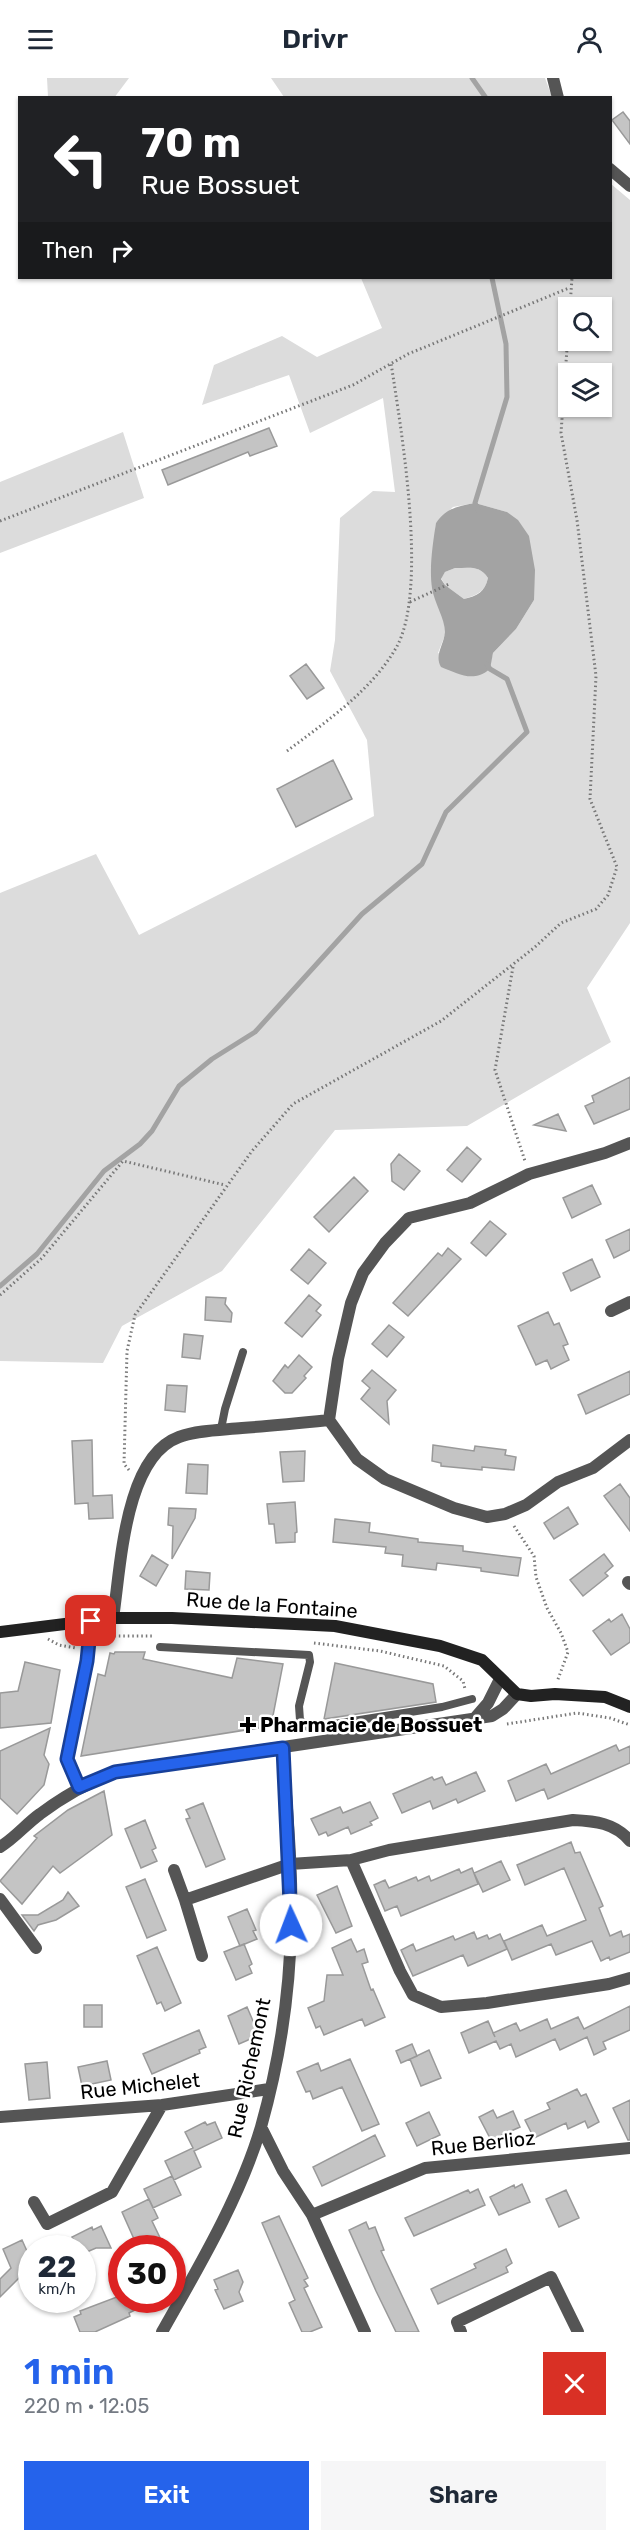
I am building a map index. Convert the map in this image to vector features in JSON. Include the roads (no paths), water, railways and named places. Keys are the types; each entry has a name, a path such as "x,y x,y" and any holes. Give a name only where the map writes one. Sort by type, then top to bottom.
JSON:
{"main road":[{"name":"Rue de la Fontaine","path":"0,1632 113,1618 172,1618 335,1626 440,1646 482,1660 500,1680 517,1694"},
{"path":"517,1694 605,1697 630,1707"}],"street":[{"path":"553,78 558,96"},
{"path":"612,171 630,186"},
{"path":"629,1443 593,1468 558,1482 526,1505 505,1514 487,1516 454,1508 385,1479 357,1459 329,1420 338,1359 351,1304 363,1273 385,1243 409,1218 470,1203 529,1174 630,1143"},
{"path":"611,1311 630,1302"},
{"path":"113,1618 131,1503 138,1480 151,1456 164,1444 180,1437 222,1429 329,1420"},
{"path":"79,1787 67,1759 87,1661 91,1621"},
{"path":"476,1718 488,1704 500,1680"},
{"path":"1,1845 20,1833 38,1815 79,1787 115,1772 492,1716 503,1709 517,1694"},
{"name":"Rue Richemont","path":"162,2332 213,2242 261,2127 269,2090 283,2018 291,1925 283,1748"},
{"path":"185,1900 290,1864 351,1860 389,1850 573,1820 598,1821 623,1833 630,1841"},
{"path":"351,1860 413,1995 441,2007 487,2003 609,1984 630,1978"},
{"path":"174,1870 202,1956"},
{"path":"0,1899 36,1948"},
{"name":"Rue Michelet","path":"0,2117 15,2118 162,2105 269,2090"},
{"path":"34,2202 47,2223 112,2192 162,2105"},
{"path":"261,2127 283,2171 312,2215 365,2332"},
{"name":"Rue Berlioz","path":"312,2215 425,2168 630,2148"},
{"path":"461,2332 457,2322 551,2277 578,2332"}],"lane":[{"path":"222,1429 225,1409 243,1352"},
{"path":"160,1647 309,1655 310,1662 299,1706 300,1720 309,1728 442,1707 472,1699"}],"waterway":[{"path":"472,78 485,96"},
{"path":"478,510 475,503 507,397 506,344 492,279"},
{"path":"0,1286 37,1254 104,1171 140,1144 152,1131 179,1086 212,1059 255,1032 362,914 422,864 446,812 527,732 507,679 490,669 487,664"}],"place":[{"name":"Pharmacie de Bossuet","path":"248,1725"}]}
